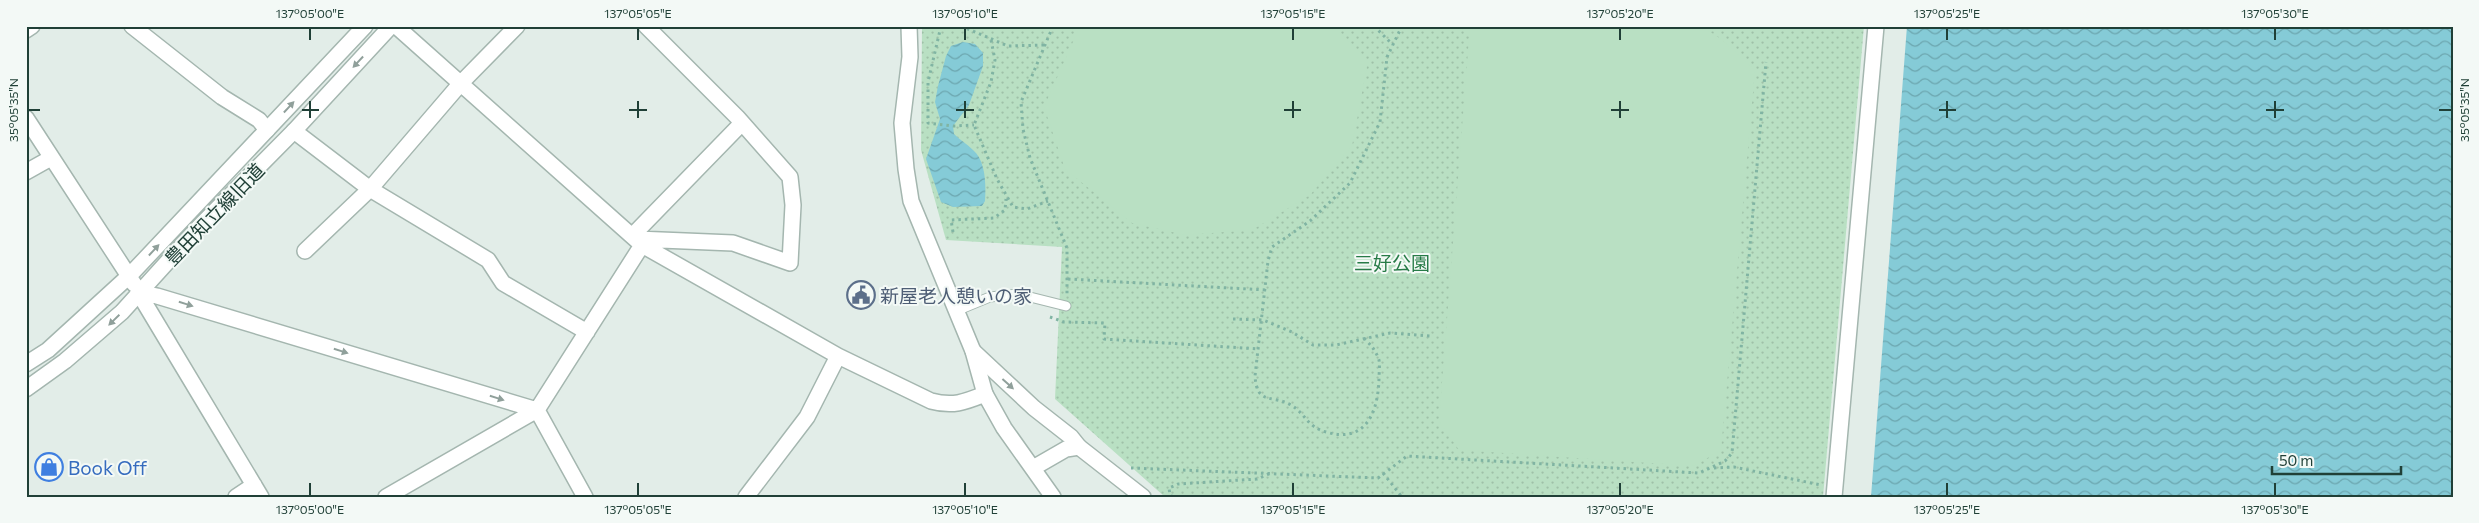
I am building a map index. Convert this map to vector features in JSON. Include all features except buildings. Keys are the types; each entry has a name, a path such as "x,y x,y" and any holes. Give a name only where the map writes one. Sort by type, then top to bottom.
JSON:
{"street":[{"path":"26,30 32,26"},
{"path":"132,26 222,97 259,120 267,130"},
{"name":"豊田知立線旧道","path":"26,364 48,350 129,276 365,26"},
{"name":"豊田知立線旧道","path":"26,389 65,361 107,326 294,131 391,26"},
{"path":"396,26 638,240 838,356 931,402 946,406 960,405 985,394"},
{"path":"305,251 370,189 461,83 517,26"},
{"path":"638,240 732,244 790,263 793,205 790,177 742,123 646,26"},
{"path":"909,26 910,57 902,123 911,201 972,351 985,394 1004,428 1033,468 1044,493"},
{"path":"1834,492 1876,26"},
{"path":"26,118 129,276 258,491 236,497"},
{"path":"386,497 537,410 587,332 638,240 742,123"},
{"path":"294,131 370,189 488,260 503,283 587,332"},
{"path":"26,172 52,158"},
{"path":"138,292 157,296 537,410 585,497"},
{"path":"972,351 1034,408 1071,437 1079,447 1143,497"},
{"path":"746,497 807,417 838,356"},
{"path":"1033,468 1066,448 1079,447"}],"lane":[{"path":"956,311 990,297 1018,294 1066,306"}],"path":[{"path":"941,26 928,82 926,110 928,123 953,126 974,125"},
{"path":"961,26 1008,46 1045,45"},
{"path":"1053,26 1021,102 1022,129 1030,158 1067,248 1068,279 1064,322"},
{"path":"1374,26 1393,45"},
{"path":"1364,338 1373,347 1379,361 1379,392 1376,410 1359,430 1347,434 1328,433 1316,429 1289,404 1263,398 1255,388 1272,247 1310,221 1350,183 1380,122 1387,57 1402,26"},
{"path":"991,40 995,60 992,75 974,125 1006,198 1013,207 1027,209 1048,201"},
{"path":"1104,467 1274,472 1378,478 1407,456 1699,473 1714,468 1725,461 1732,453 1766,62"},
{"path":"953,232 951,220 994,218 1005,210 1006,198"},
{"path":"1068,279 1266,290"},
{"path":"1046,315 1064,322 1106,324 1104,339 1259,349"},
{"path":"1233,319 1263,320 1292,332 1313,345 1336,345 1390,333 1431,336"},
{"path":"1714,468 1734,467 1834,492"},
{"path":"1173,497 1170,495 1169,488 1178,484 1257,480 1274,472"},
{"path":"1383,474 1402,497"}],"green space":[{"name":"三好公園","path":"922,26 1864,26 1823,497 1165,497 1055,399 1062,247 946,240 921,150"},
{"path":"1080,26 1334,26 1368,61 1352,146 1310,195 1252,230 1185,235 1132,223 1065,169 1044,107"},
{"path":"1470,26 1701,26 1721,39 1755,70 1721,450 1694,466 1459,450 1439,421"}],"water":[{"path":"1907,26 2453,26 2453,497 1871,497"},
{"path":"963,42 975,44 983,53 983,66 969,105 953,126 954,134 973,150 980,160 985,181 985,201 982,206 953,207 941,202 926,159 940,119 935,102 946,56 951,46"}],"place":[{"name":"新屋老人憩いの家","path":"861,295"},
{"name":"Book Off","path":"49,467"}]}
